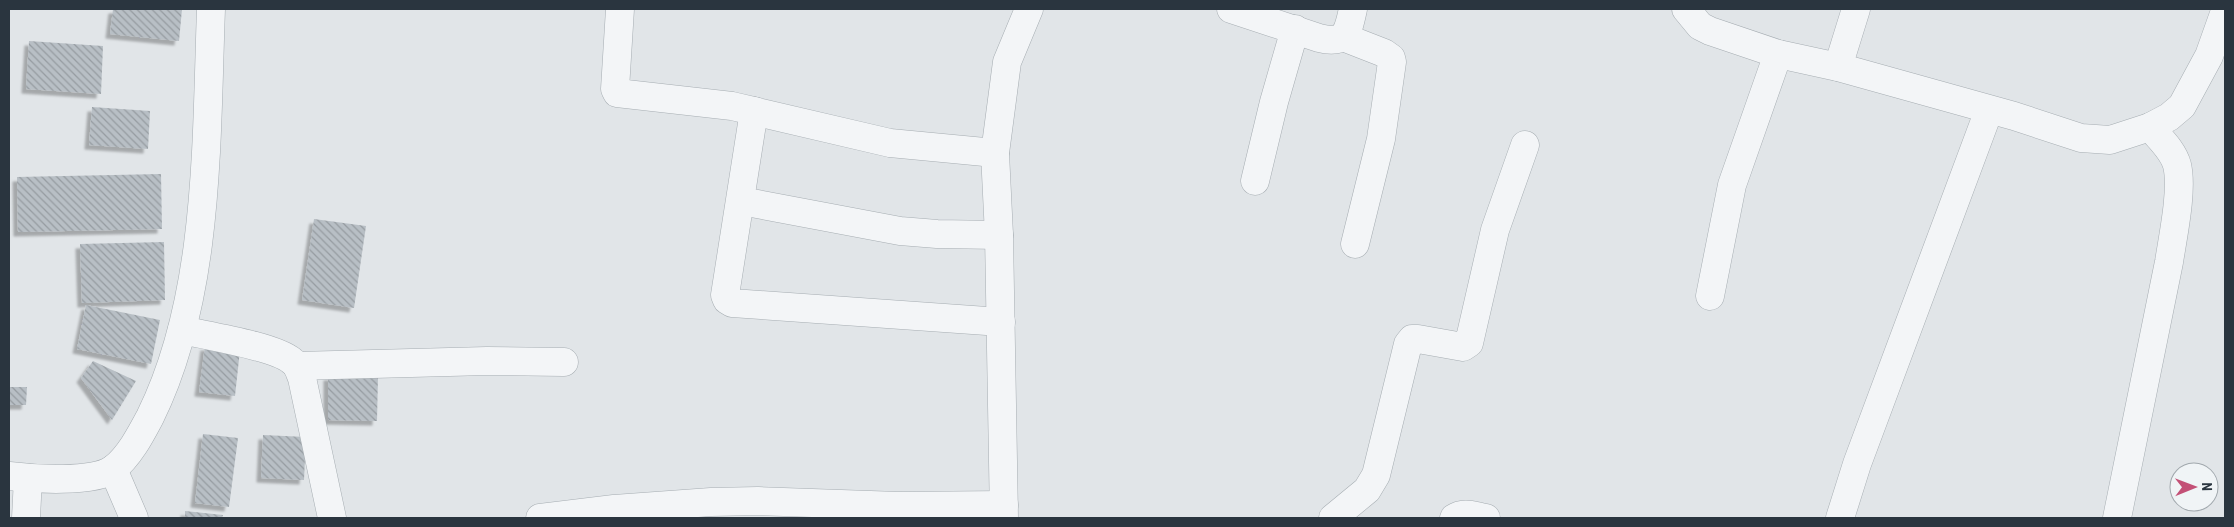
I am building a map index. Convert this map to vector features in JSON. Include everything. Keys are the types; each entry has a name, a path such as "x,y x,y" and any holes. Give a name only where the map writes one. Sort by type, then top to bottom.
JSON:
{"street":[{"path":"26,518 18,477 86,478 113,469 128,453 157,402 182,330 202,213 211,9"},
{"path":"620,9 615,89 617,93 732,106 890,143 995,153"},
{"path":"555,518 632,508 711,510 758,501 838,512 1004,512 999,235 995,153 1007,62 1029,9"},
{"path":"1231,9 1327,40 1338,40 1343,37 1347,31 1354,9"},
{"path":"1686,9 1700,26 1710,32 1778,54 1838,67 2081,138 2097,140 2121,138 2150,127 2169,117 2182,106 2209,56 2225,11"},
{"path":"1838,67 1856,9"},
{"path":"1255,181 1274,102 1295,29"},
{"path":"1343,37 1384,53 1391,58 1392,62 1381,139 1355,244"},
{"path":"1710,296 1732,185 1778,54"},
{"path":"1840,518 1866,439 1989,110"},
{"path":"754,111 725,295 727,300 732,304 1000,322"},
{"path":"2117,518 2169,262 2175,220 2178,182 2177,164 2170,151 2150,127"},
{"path":"1333,518 1368,490 1376,475 1408,344 1412,339 1463,347 1469,343 1495,230 1525,145"},
{"path":"741,201 900,230 937,234 999,235"},
{"path":"182,330 264,349 291,360 297,366 302,378 332,518"},
{"path":"297,366 487,361 564,362"},
{"path":"113,469 134,518"},
{"path":"1454,518 1461,514 1468,514 1486,518"}],"building":[{"path":"113,9 182,9 179,41 110,34"},
{"path":"29,41 103,46 101,94 26,89"},
{"path":"92,107 150,111 148,149 89,145"},
{"path":"161,174 162,229 18,232 17,177"},
{"path":"314,219 366,226 354,308 302,300"},
{"path":"164,242 165,300 82,303 80,244"},
{"path":"86,305 160,320 151,364 77,349"},
{"path":"205,346 240,350 235,396 199,392"},
{"path":"93,361 136,381 112,420 81,378"},
{"path":"328,376 378,376 377,421 328,420"},
{"path":"9,387 27,387 26,405 9,405"},
{"path":"203,434 238,438 229,507 195,503"},
{"path":"263,435 306,437 304,480 261,478"},
{"path":"185,511 223,515 222,518 185,518"}]}
